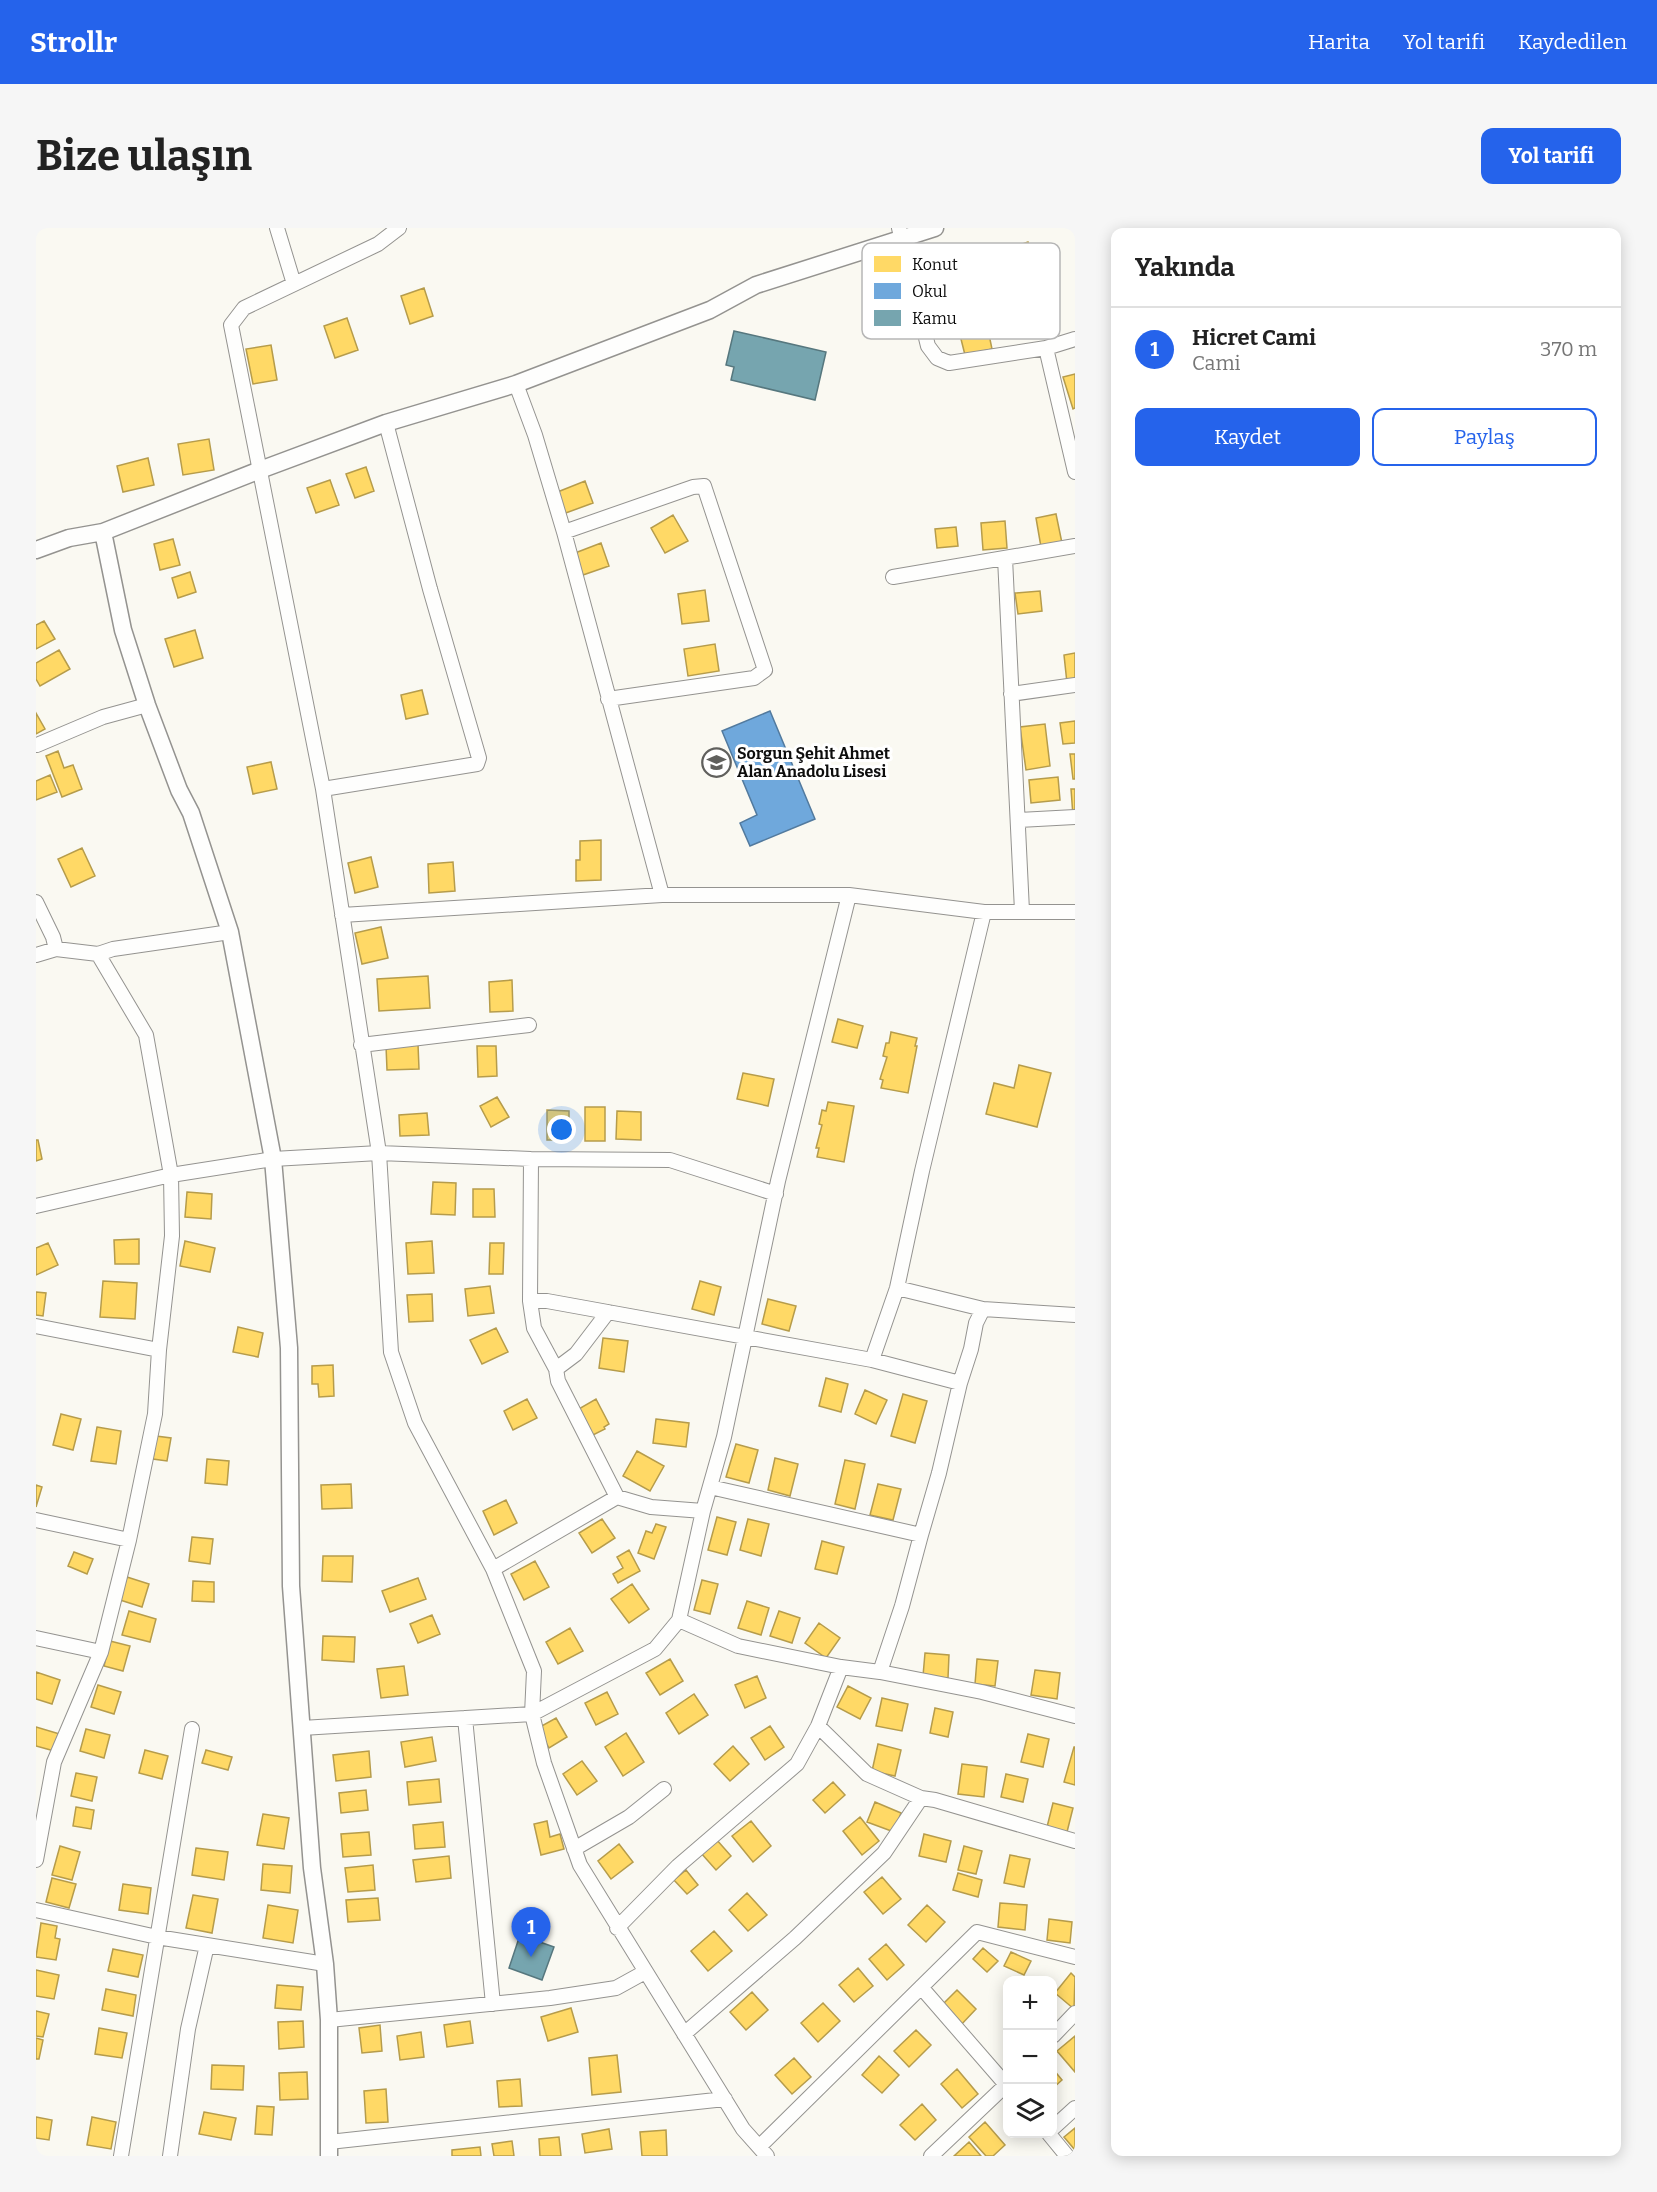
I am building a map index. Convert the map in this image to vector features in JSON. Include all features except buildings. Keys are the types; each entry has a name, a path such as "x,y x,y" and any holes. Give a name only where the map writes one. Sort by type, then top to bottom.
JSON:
{"street":[{"path":"277,228 294,284"},
{"path":"399,228 378,244 244,308 231,324 323,789 379,1153 390,1352 415,1423 494,1569 534,1671 532,1714 544,1763 580,1865 743,2128 763,2151 977,1932 1075,1957"},
{"path":"875,243 900,234 935,228"},
{"path":"36,550 69,538 102,532 386,423 516,384 710,310 756,285 862,247"},
{"path":"926,339 928,346 937,358 949,363 1046,348 1075,339"},
{"path":"1046,348 1075,472"},
{"path":"516,384 535,435 564,532 662,895"},
{"path":"323,789 477,764 479,758 430,589 386,423"},
{"path":"564,532 693,487 704,486 765,670 754,678 608,699"},
{"path":"102,532 123,630 147,705 190,813 230,932 273,1159 289,1348 291,1586 312,1868 325,1964 329,2020 329,2149 725,2099"},
{"path":"893,577 1075,546"},
{"path":"1005,558 1022,911"},
{"path":"1011,694 1075,686"},
{"path":"37,745 103,717 147,705"},
{"path":"1019,820 1075,817"},
{"path":"342,915 662,895 849,895 984,912 1075,912"},
{"path":"302,1728 532,1714 655,1649 679,1620 703,1512 724,1437 776,1194 849,895"},
{"path":"36,902 53,937 56,949"},
{"path":"872,1360 897,1288 922,1171 984,912"},
{"path":"36,956 56,949 98,954 113,949 230,932"},
{"path":"36,1860 54,1762 101,1652 129,1540 155,1414 159,1350 172,1236 171,1175 146,1035 98,954"},
{"path":"362,1045 529,1025"},
{"path":"36,1206 171,1175 273,1159 379,1153 531,1160 670,1160 776,1194"},
{"path":"531,1160 530,1301 534,1328 556,1369 558,1381 617,1497 651,1507 703,1512"},
{"path":"897,1288 983,1309 1075,1315"},
{"path":"530,1301 548,1301 872,1360 960,1383"},
{"path":"880,1672 903,1606 976,1323 983,1309"},
{"path":"556,1369 576,1354 608,1312"},
{"path":"36,1326 159,1350"},
{"path":"710,1487 921,1535"},
{"path":"494,1569 617,1497"},
{"path":"36,1520 129,1540"},
{"path":"679,1620 738,1646 982,1692 1075,1716"},
{"path":"36,1638 101,1652"},
{"path":"617,1928 678,1866 797,1764 818,1726 840,1667"},
{"path":"465,1718 493,2004"},
{"path":"818,1726 867,1774 921,1798 935,1800 1075,1841"},
{"path":"121,2156 192,1729"},
{"path":"574,1849 629,1817 664,1790"},
{"path":"684,2034 795,1938 884,1852 921,1798"},
{"path":"36,1910 157,1937 325,1964"},
{"path":"170,2156 188,2029 207,1945"},
{"path":"329,2020 493,2004 616,1988 645,1972"},
{"path":"921,1987 1006,2084"},
{"path":"1057,2032 1075,2013"},
{"path":"931,2156 1003,2089"},
{"path":"1057,2125 1075,2109"},
{"path":"1053,2138 1067,2156"}],"place":[{"name":"Sorgun Şehit Ahmet Alan Anadolu Lisesi","path":"716,762"},
{"name":"Hicret Cami","path":"531,1957"}]}
